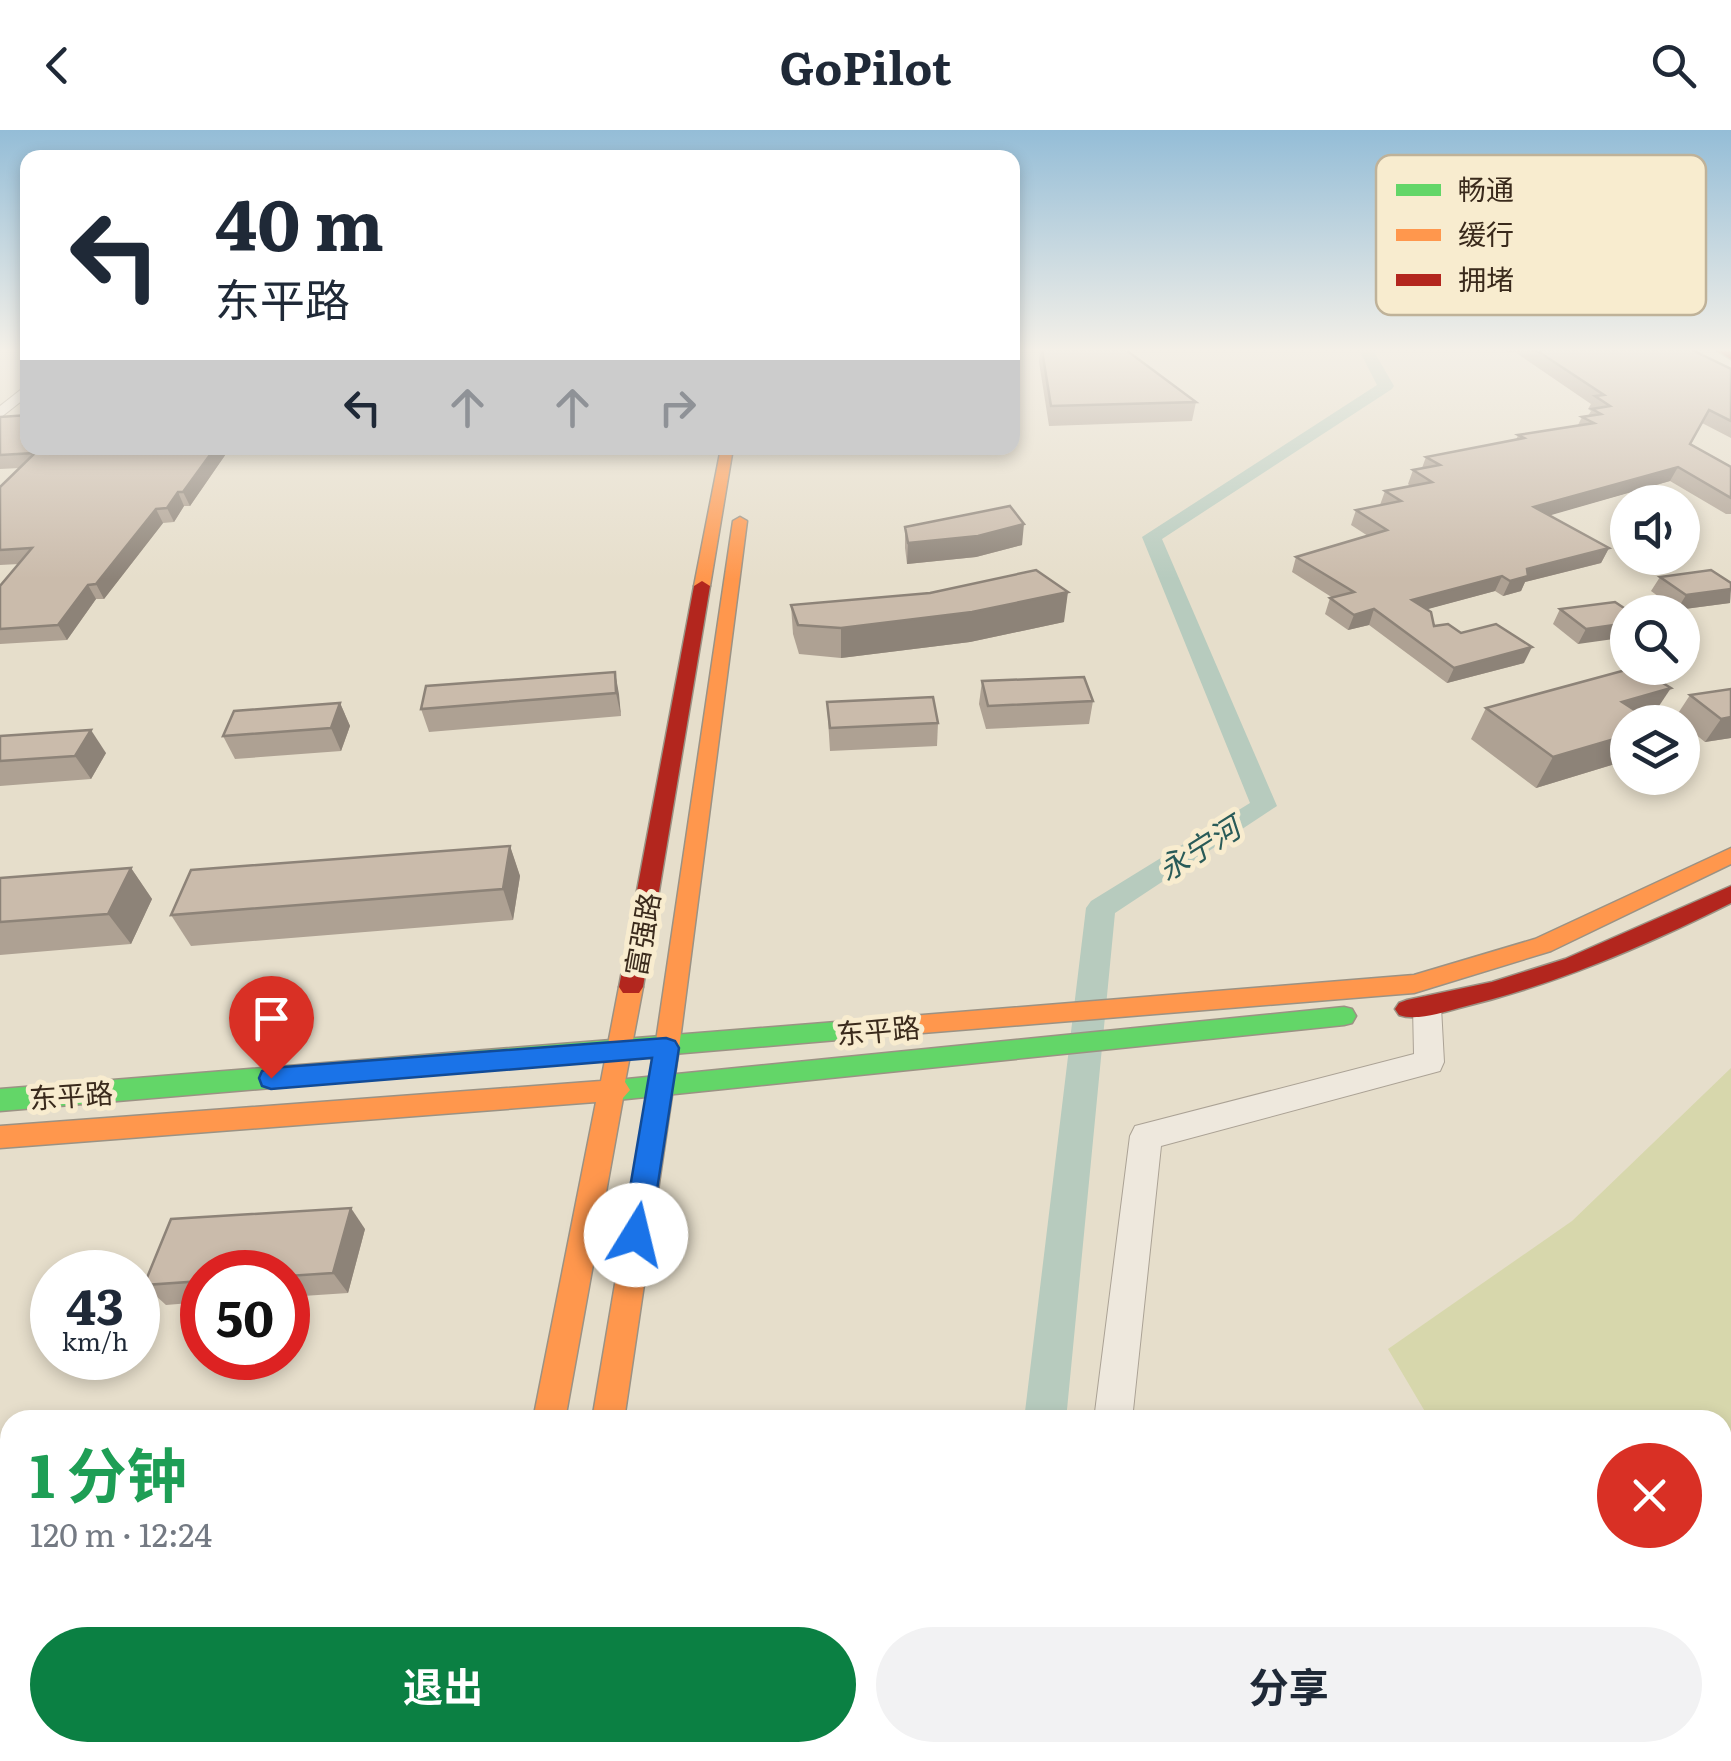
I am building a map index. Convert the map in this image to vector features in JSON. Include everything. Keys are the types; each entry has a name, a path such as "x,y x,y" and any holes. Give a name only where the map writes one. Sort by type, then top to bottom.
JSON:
{"main road":[{"name":"富强路","path":"551,1410 620,1051 726,455"},
{"name":"富强路","path":"610,1410 666,1048 742,506"},
{"name":"东平路","path":"0,1100 1414,984 1542,945 1731,855"},
{"name":"东平路","path":"0,1137 659,1088 1427,1007 1558,975 1660,931 1731,894"}],"street":[{"path":"1113,1410 1146,1136 1429,1062 1427,1007"}],"green space":[{"path":"1731,1068 1731,1410 1424,1410 1388,1349 1572,1221"}],"building":[{"path":"0,426 20,426 20,454 0,455"},
{"path":"1574,426 1700,426 1690,444 1731,467 1731,498 1678,467 1534,507 1609,548 1527,569 1528,576 1510,581 1502,576 1412,600 1431,612 1434,626 1448,624 1461,633 1496,624 1532,647 1454,668 1374,609 1354,615 1330,598 1354,592 1296,557 1387,530 1356,510 1401,501 1385,491 1432,482 1413,470 1440,465 1426,457 1524,438 1518,435"},
{"path":"33,455 210,455 183,492 178,492 167,508 156,509 58,625 0,629 0,586 32,548 0,550 0,487"},
{"path":"1010,506 1024,524 978,536 908,543 905,527"},
{"path":"1036,570 1068,592 972,612 841,628 798,625 791,605 930,593"},
{"path":"1711,570 1731,583 1731,589 1686,595 1660,577 1700,575 1700,572"},
{"path":"1610,603 1610,626 1586,629 1560,609"},
{"path":"615,672 616,693 421,709 426,686"},
{"path":"1610,674 1610,685 1671,688 1622,702 1627,705 1610,705 1610,740 1553,757 1486,708"},
{"path":"1084,677 1093,701 988,706 982,681"},
{"path":"1731,689 1731,717 1721,719 1690,695"},
{"path":"933,697 938,723 830,728 827,702"},
{"path":"340,703 331,728 223,736 234,711"},
{"path":"91,730 75,756 0,761 0,736"},
{"path":"510,846 503,889 171,915 191,870"},
{"path":"131,868 108,914 0,922 0,878"},
{"path":"351,1208 333,1273 310,1275 310,1250 180,1250 180,1283 160,1284 158,1250 171,1219"}],"waterway":[{"name":"永宁河","path":"1046,1410 1101,908 1264,806 1152,537 1324,426"}],"traffic: fast":[{"path":"617,1090 1344,1016"},
{"path":"0,1100 861,1029"}],"traffic: slow":[{"path":"702,586 726,455"},
{"path":"610,1410 667,1048 740,521"},
{"path":"861,1029 1414,984 1543,945 1731,855"},
{"path":"551,1410 631,987"},
{"path":"0,1137 617,1090"}],"traffic: jam":[{"path":"631,987 702,586"},
{"path":"1407,1009 1492,991 1574,965 1731,894"}],"route":[{"path":"271,1078 666,1048 636,1235"}]}
